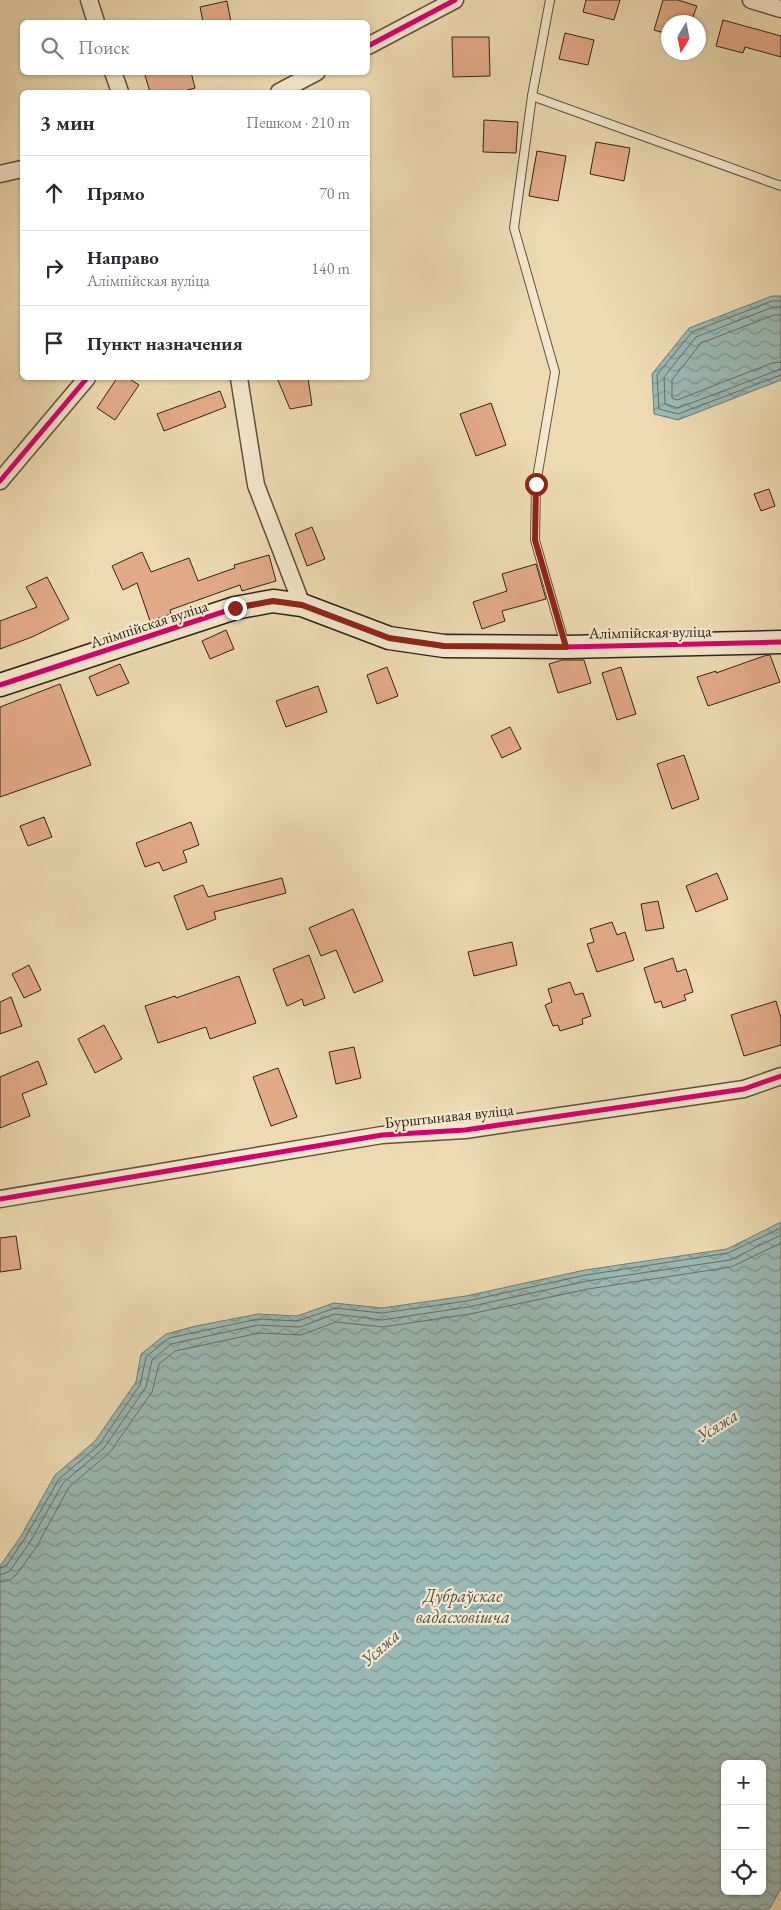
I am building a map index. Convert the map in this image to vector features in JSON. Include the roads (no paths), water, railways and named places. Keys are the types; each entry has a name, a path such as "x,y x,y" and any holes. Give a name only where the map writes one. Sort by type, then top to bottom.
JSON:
{"street":[{"path":"89,0 95,20"},
{"path":"370,45 455,0"},
{"path":"751,0 781,9"},
{"path":"114,75 119,90"},
{"path":"283,90 311,75"},
{"path":"0,174 20,169"},
{"path":"0,481 85,380"},
{"path":"239,380 256,485 302,605"},
{"name":"Алімпійская вуліца","path":"0,686 235,608 273,601 302,605 389,638 444,646 566,647 781,642"},
{"name":"Бурштынавая вуліца","path":"1,1198 382,1135 465,1130 744,1089 781,1076"}],"lane":[{"path":"550,0 532,96 514,228 554,372 536,484 535,540 566,647"},
{"path":"532,96 781,186"}],"water":[{"path":"772,296 781,296 781,380 678,420 654,414 652,374 689,328"},
{"name":"Дубраўскае вадасховішча","path":"781,1222 781,1888 770,1908 764,1910 0,1910 0,1566 21,1536 55,1475 95,1441 136,1382 141,1354 166,1334 258,1314 297,1316 334,1303 382,1308 466,1296 585,1270 727,1249"}],"water label":[{"name":"Усяжа","path":"717,1425"},
{"name":"Усяжа","path":"380,1647"}]}
